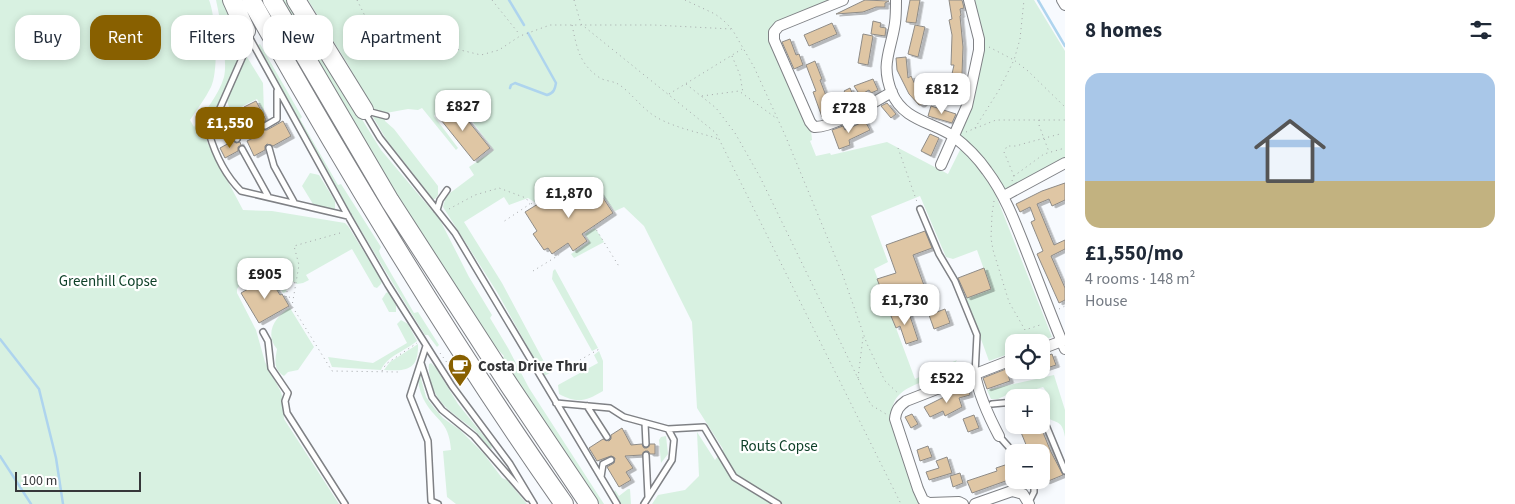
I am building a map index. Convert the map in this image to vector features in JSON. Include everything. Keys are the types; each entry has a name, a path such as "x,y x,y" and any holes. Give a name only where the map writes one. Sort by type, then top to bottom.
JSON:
{"highway":[{"path":"232,0 239,15"},
{"path":"251,0 327,134 446,330 564,504"},
{"path":"272,0 390,200 509,385 589,504"},
{"path":"296,0 364,110"}],"street":[{"path":"843,0 778,26 774,32 774,40 810,122 814,127 820,128 856,112 892,92"},
{"path":"896,0 895,23 886,67 892,92 904,110 921,122 954,138 970,150 1000,191 1063,345 1050,347"},
{"path":"941,164 967,106 979,50 979,41 969,0"},
{"path":"1062,0 1065,4"},
{"path":"1000,191 1065,164"},
{"path":"963,504 959,502 929,503 923,500 895,419 896,411 906,401 1005,362"},
{"path":"975,374 977,384 999,436"},
{"path":"980,503 1012,491 1023,494 1029,503"}],"lane":[{"path":"253,44 348,216 426,346 452,386 510,464 534,504"},
{"path":"241,60 209,134 214,151 233,182 241,190 348,216"},
{"path":"265,126 277,119 277,88"},
{"path":"220,109 237,139"},
{"path":"364,110 386,116"},
{"path":"364,110 380,138 455,233 617,504"},
{"path":"269,148 274,166 294,202"},
{"path":"242,149 268,196"},
{"path":"438,210 440,200 448,190"},
{"path":"920,209 939,254 955,281 977,335 975,374"},
{"path":"263,332 268,341 271,368 288,393 285,401 287,413 345,504"},
{"path":"426,346 410,396 428,441 430,500 438,504"},
{"path":"422,362 432,397 442,410 474,436 534,504"},
{"path":"556,403 610,408 624,417 668,430 704,427 734,477 778,504"},
{"path":"992,404 1005,403"},
{"path":"587,406 607,437"},
{"path":"645,423 646,444"},
{"path":"644,504 672,460 674,440 668,430"},
{"path":"1050,434 1065,471"},
{"path":"999,436 1006,444"},
{"path":"646,455 648,497"},
{"path":"600,477 603,464 611,460"},
{"path":"1029,503 1034,489"}],"path":[{"path":"357,0 366,18 396,48 448,46 481,55 499,50 520,36 550,24 654,25 732,29"},
{"path":"492,0 520,36"},
{"path":"574,0 581,24 716,133 901,504"},
{"path":"684,0 715,14 732,29 754,67 778,119 842,273 864,335 885,381 906,401"},
{"path":"975,128 999,90 1014,60 1020,39 1024,0"},
{"path":"572,24 577,48 584,64 601,79 618,84 640,106 656,117 672,125 720,140"},
{"path":"979,41 1014,60 1065,107"},
{"path":"668,94 673,93 743,49"},
{"path":"732,55 740,75 743,94"},
{"path":"686,84 716,108 735,134 760,177 871,405 895,419"},
{"path":"701,96 739,91 778,119"},
{"path":"1039,119 1039,126 1049,152"},
{"path":"954,138 996,120 1065,120"},
{"path":"1014,176 1004,152 1007,146 1021,145 1060,134"},
{"path":"898,148 920,209"},
{"path":"1054,321 1025,330 1009,302 991,238 992,214 1000,191 1010,184 1014,176 1038,158 1049,152 1065,148"},
{"path":"449,210 475,195 499,188 526,198 530,204"},
{"path":"503,222 539,198 543,191 547,190 559,194 563,200"},
{"path":"594,226 620,268"},
{"path":"340,233 294,246 299,265 292,306 332,371 398,372"},
{"path":"533,271 560,255 557,250"},
{"path":"293,298 285,296 288,286 286,283 288,280 296,284"},
{"path":"858,378 864,335"},
{"path":"381,372 386,364 418,342"},
{"path":"580,360 601,348"},
{"path":"439,351 459,379"}],"green space":[{"name":"Greenhill Copse","path":"0,0 209,0 212,15 171,15 171,60 216,60 211,87 190,120 194,127 222,84 225,70 224,60 238,60 208,130 207,142 243,210 272,211 345,223 382,281 377,288 374,287 352,249 306,275 309,280 303,283 297,284 288,279 284,282 287,286 286,292 283,293 281,290 278,292 266,270 240,285 237,289 237,293 256,330 265,362 281,392 284,419 339,504 0,504"},
{"name":"Greenhill Copse","path":"216,0 223,0 230,15 219,15"},
{"path":"282,0 288,0 297,15 291,15"},
{"name":"Routs Copse","path":"308,0 836,0 778,25 780,64 808,128 811,130 812,140 810,141 816,156 830,153 831,155 887,142 948,174 961,148 978,165 993,188 1052,337 1050,338 1050,334 1005,334 1005,355 989,361 966,298 991,289 977,250 953,259 946,257 920,196 871,216 888,262 874,269 915,379 957,360 950,369 940,375 907,389 899,395 893,405 892,418 924,504 652,504 658,495 685,490 699,476 697,432 715,460 723,449 697,408 692,322 644,226 624,207 615,211 591,180 563,196 558,191 536,203 528,198 509,205 504,197 464,222 502,283 550,373 544,376 497,292 443,207 446,196 474,175 469,167 494,150 455,99 439,108 434,116 458,148 456,150 422,108 386,113 385,121 394,129 438,186 438,195 433,199 386,139 370,112 345,60 459,60 459,15 343,15 343,57 333,40 333,15 317,15"},
{"path":"972,0 1034,0 1065,51 1065,157 1004,190 959,137 982,51"},
{"path":"260,44 263,49 263,54 258,45"},
{"path":"244,60 249,60 263,83 264,113 257,99 231,112 227,101"},
{"path":"266,60 269,60 302,117 300,119 338,185 341,184 381,247 379,251 381,256 414,313 418,312 439,345 437,347 428,335 425,335 394,285 314,149"},
{"path":"317,60 325,60 381,150 440,220 469,277 492,315 490,318 529,388 604,504 599,504 502,359 504,356 489,340 391,186"},
{"path":"310,173 319,175 335,201 335,209 332,210 313,204 302,186"},
{"path":"595,228 604,242 574,258 571,254 589,241 585,234"},
{"path":"555,269 598,348 592,351 552,279"},
{"path":"388,292 396,305 396,312 389,312 382,299"},
{"path":"290,308 314,347 298,370 288,372 284,376 276,368 277,349 273,343 271,332 276,321"},
{"path":"401,320 408,324 417,341 387,361 381,370 332,367 328,357 373,363 407,343 397,324"},
{"path":"418,344 416,360 409,368 384,370 390,362"},
{"path":"599,351 603,361 603,391 582,400 571,399 559,394 558,385 598,363 594,355"},
{"path":"431,363 458,404 491,445 492,449 438,398 431,383 429,364"},
{"path":"418,374 420,375 426,397 435,409 484,454 502,478 507,480 527,504 456,504 447,497 443,451 451,450 450,440 444,426 427,406 423,398"},
{"path":"1054,375 1065,410 1065,437 1060,424 1050,419 1050,389 1044,389 1043,387 1037,389 1005,389 1005,396 998,399 991,399 987,390 1036,379 1050,379 1050,376"},
{"path":"666,436 668,454 661,463 659,440 661,437"},
{"path":"630,489 631,504 619,504 613,494 615,490 619,496"}],"building":[{"path":"865,0 889,1 885,3 885,7 876,7 863,12 836,14"},
{"path":"910,0 920,0 916,23 906,22"},
{"path":"949,0 962,0 964,8 960,9 960,16 963,47 962,74 966,76 960,99 947,96 954,65 951,65 952,35 949,20 952,19"},
{"path":"873,21 881,23 880,27 886,28 885,36 871,34"},
{"path":"832,23 837,34 809,46 804,35"},
{"path":"915,25 925,27 918,57 908,54"},
{"path":"863,34 873,36 868,65 858,63"},
{"path":"790,39 796,55 799,54 803,65 794,69 782,42"},
{"path":"906,57 908,78 911,76 919,93 927,100 922,105 919,105 909,94 897,70 896,58"},
{"path":"815,61 828,101 846,94 844,91 850,88 854,97 839,105 841,109 822,117 813,92 816,91 806,65"},
{"path":"873,79 878,90 871,93 869,90 860,95 854,86"},
{"path":"256,101 266,120 261,124 262,130 267,130 283,121 291,136 273,146 267,144 265,150 254,156 247,141 253,138 242,117 248,115 244,107"},
{"path":"453,102 490,148 474,161 437,115"},
{"path":"887,103 896,114 891,118 881,106"},
{"path":"931,106 956,114 952,123 928,116"},
{"path":"865,121 870,130 849,140 850,145 839,149 832,130 843,126 845,130"},
{"path":"930,134 939,138 931,156 921,151"},
{"path":"233,141 236,143 240,142 241,145 238,147 238,151 225,158 220,148"},
{"path":"592,181 613,213 582,234 587,241 573,251 568,243 552,254 548,248 544,250 533,234 537,231 525,212 546,199 551,208"},
{"path":"1065,183 1065,200 1052,206 1049,199 1037,204 1054,245 1065,240 1065,249 1051,256 1065,288 1065,300 1059,303 1037,254 1043,251 1031,222 1035,220 1030,207 1020,212 1016,204 1042,191"},
{"path":"925,231 932,248 913,255 925,288 886,302 877,279 896,273 886,245"},
{"path":"984,268 991,289 967,298 958,278"},
{"path":"269,277 289,306 259,323 241,293"},
{"path":"945,309 950,323 934,329 929,315"},
{"path":"908,310 918,340 906,344 900,326 896,328 891,316"},
{"path":"1052,354 1056,365 1050,367 1050,355"},
{"path":"1005,369 1005,379 1009,379 1010,381 987,389 983,378"},
{"path":"968,389 970,395 959,398 962,407 945,416 943,411 930,417 924,407 950,394"},
{"path":"912,414 918,424 911,428 905,417"},
{"path":"974,415 979,428 968,432 963,419"},
{"path":"622,428 631,445 642,444 644,448 647,448 650,444 655,444 655,454 645,451 642,455 625,456 633,468 626,472 631,480 619,487 607,467 614,463 615,458 611,456 597,461 589,448 603,439 609,441 611,435"},
{"path":"1022,434 1044,434 1048,444 1026,444"},
{"path":"928,446 932,457 920,461 917,450"},
{"path":"1050,450 1051,452 1063,475 1050,480"},
{"path":"947,457 952,473 929,480 926,472 939,468 936,461"},
{"path":"1005,465 1005,481 972,493 967,481 997,471 996,468"},
{"path":"960,473 963,483 953,487 950,476"}],"waterway":[{"path":"509,0 524,25"},
{"path":"1038,0 1065,46"},
{"path":"510,88 515,83 547,95 553,92 555,87 556,83 528,33"},
{"path":"0,339 39,389 56,458 63,504"},
{"path":"0,456 31,504"}],"place":[{"name":"Costa Drive Thru","path":"460,387"}]}
